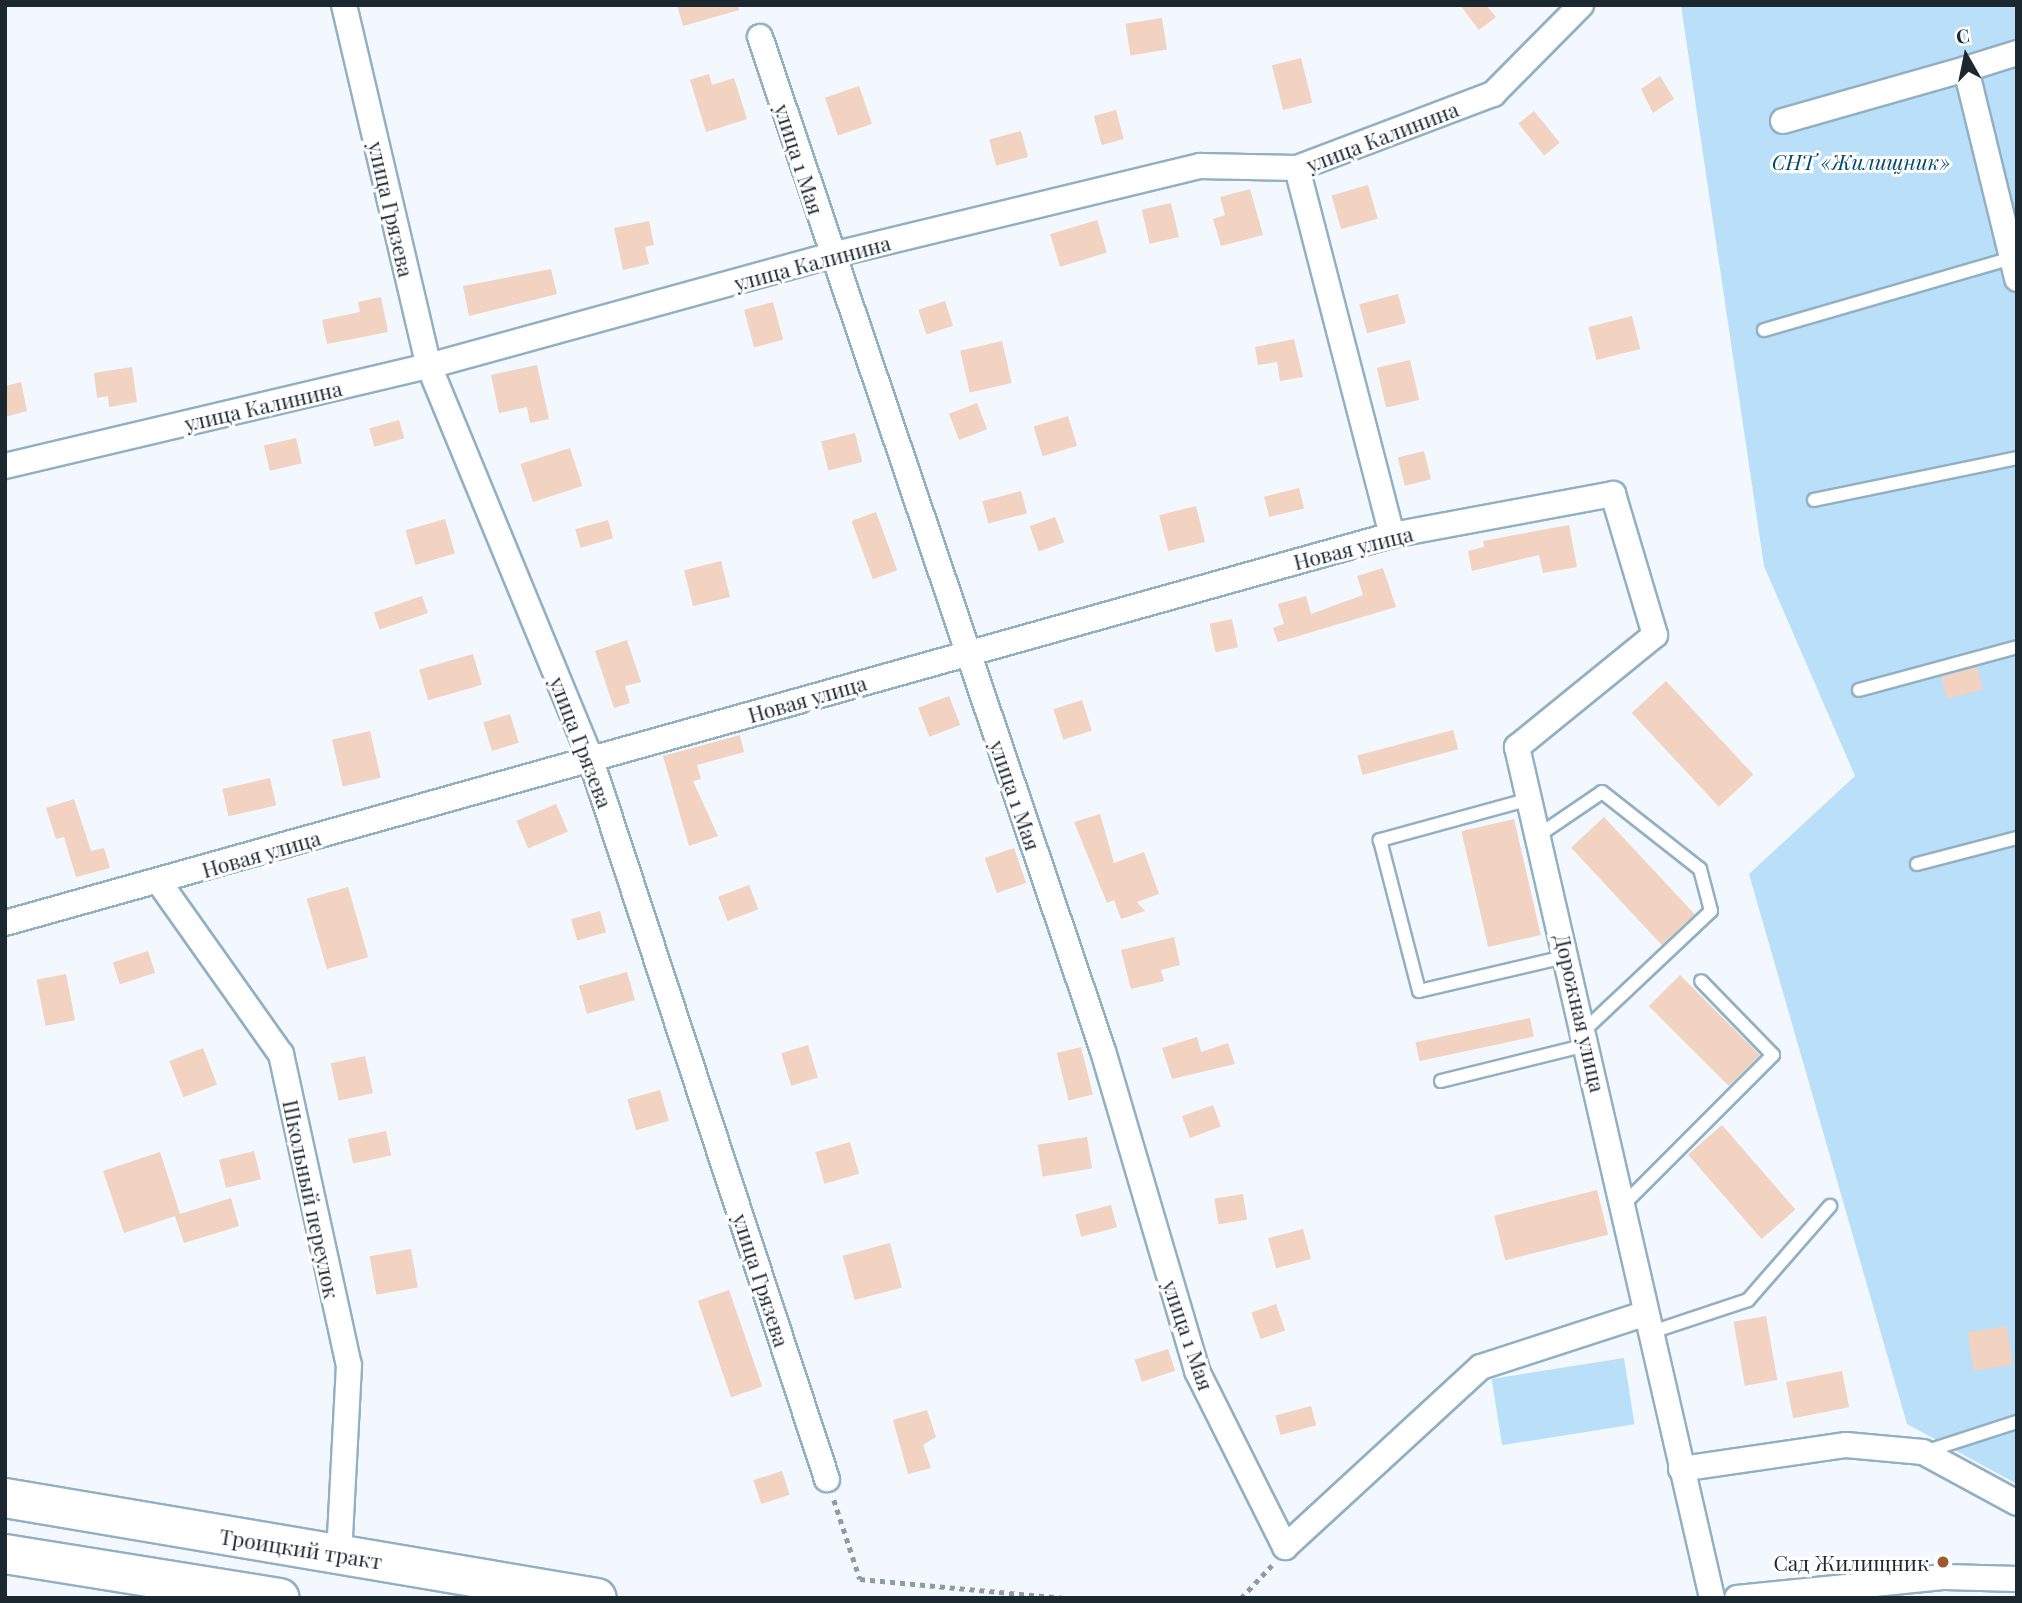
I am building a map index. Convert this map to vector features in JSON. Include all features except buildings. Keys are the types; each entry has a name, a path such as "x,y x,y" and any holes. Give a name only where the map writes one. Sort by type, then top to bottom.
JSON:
{"main road":[{"name":"Троицкий тракт","path":"5,1499 597,1598"},
{"path":"5,1554 280,1598"}],"street":[{"name":"улица Грязева","path":"344,5 429,366 591,761 827,1479"},
{"name":"улица Калинина","path":"5,466 429,366 832,255 1200,166 1297,168 1493,94 1581,5"},
{"name":"улица 1 Мая","path":"760,37 1104,1051 1197,1371 1285,1547"},
{"path":"1783,121 2017,53"},
{"path":"1966,69 2015,265"},
{"path":"1297,168 1392,535"},
{"name":"Новая улица","path":"5,923 1392,535 1613,494"},
{"name":"Дорожная улица","path":"1613,494 1656,635 1517,747 1588,1037 1647,1324 1712,1598"},
{"name":"Школьный переулок","path":"159,882 281,1054 349,1365 339,1553"},
{"path":"1285,1547 1480,1367 1647,1324"},
{"path":"1681,1469 1846,1445 1923,1452 2017,1503"},
{"path":"1737,1598 1945,1577 2017,1579"}],"lane":[{"path":"1764,330 2015,265"},
{"path":"1814,500 2017,458"},
{"path":"1859,690 2017,647"},
{"path":"1441,1081 1588,1037 1711,911 1700,869 1602,792 1539,835"},
{"path":"1530,799 1380,840 1419,990 1568,956"},
{"path":"1917,864 2017,838"},
{"path":"1622,1206 1773,1055 1701,981"},
{"path":"1647,1324 1748,1300 1830,1206"},
{"path":"1923,1452 2017,1422"}],"path":[{"path":"827,1479 860,1579 1065,1598"},
{"path":"1241,1598 1285,1547"}],"green space":[{"name":"СНТ «Жилищник»","path":"1681,5 2017,5 2017,1484 1907,1424 1749,874 1855,776 1764,566"},
{"path":"1624,1358 1634,1424 1502,1445 1492,1379"}],"place":[{"name":"Сад Жилищник","path":"1943,1562"}]}
